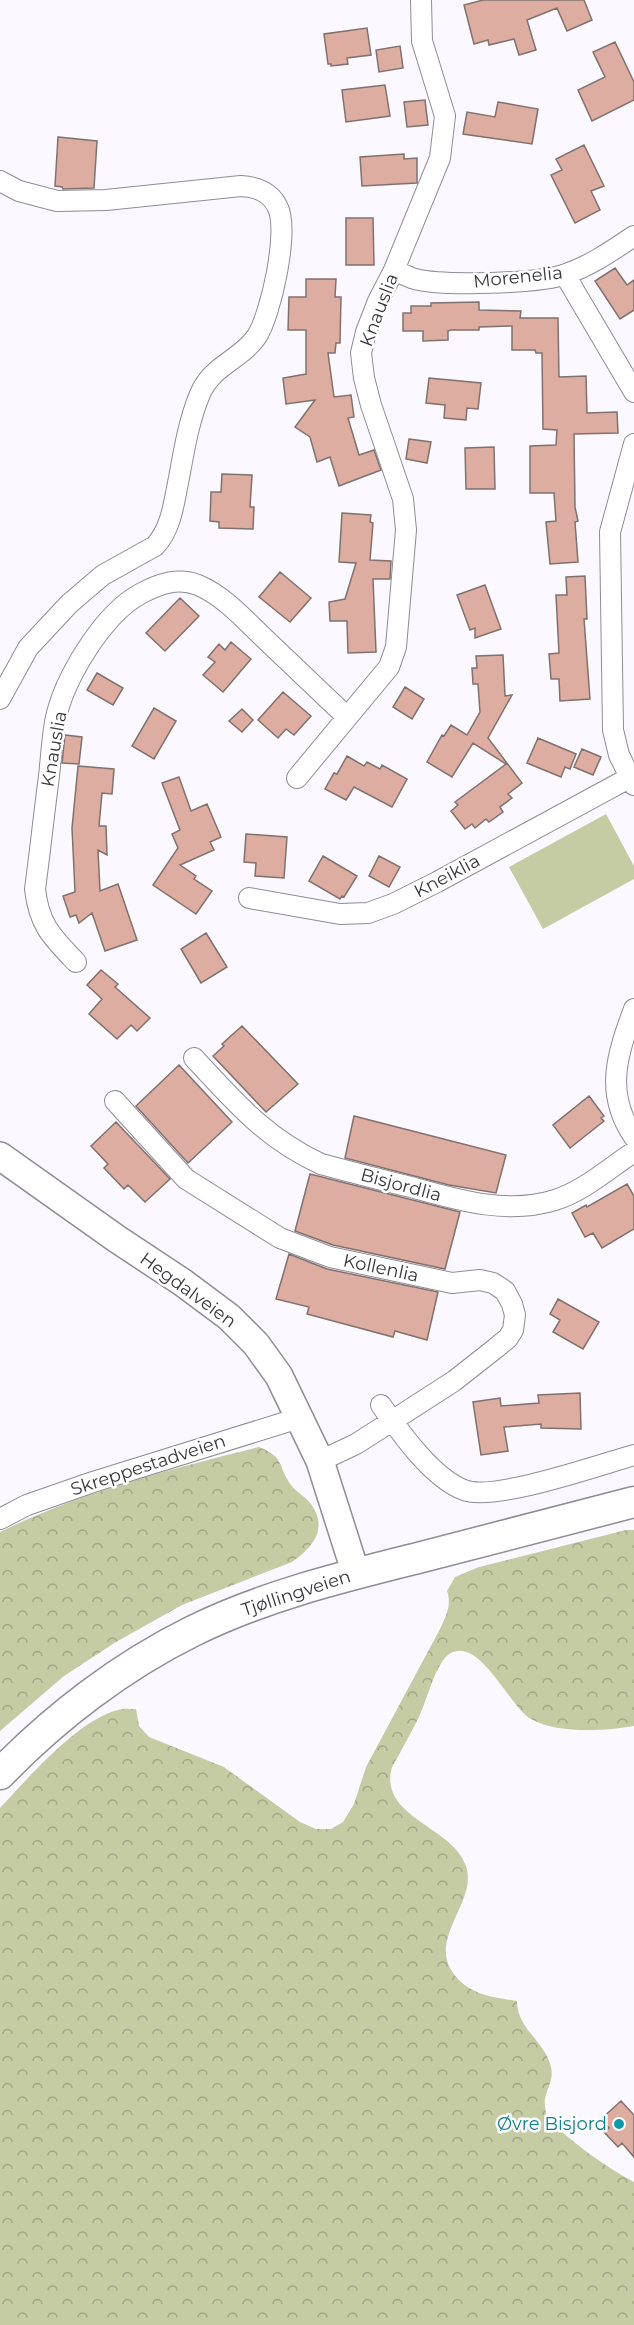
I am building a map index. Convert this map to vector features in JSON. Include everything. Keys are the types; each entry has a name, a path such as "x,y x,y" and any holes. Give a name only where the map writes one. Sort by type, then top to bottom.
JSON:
{"main road":[{"name":"Tjøllingveien","path":"0,1774 75,1707 122,1673 192,1631 264,1601 356,1574 634,1502"}],"street":[{"name":"Knauslia","path":"297,778 389,667 396,647 406,530 403,499 371,405 364,378 362,353 370,321 394,270 440,158 445,116 422,41 421,0"},
{"path":"0,181 19,191 57,201 106,200 231,187 255,187 265,192 273,200 279,209 280,219 276,276 264,323 256,338 213,373 200,393 186,444 172,511 160,541 103,575 69,604 28,648 0,699"},
{"name":"Morenelia","path":"394,270 416,279 446,283 538,279 565,275 601,258 634,236"},
{"path":"565,275 634,392"},
{"name":"Kneiklia","path":"249,898 340,914 368,913 393,904 632,782 619,755 613,730 610,532 634,444"},
{"name":"Knauslia","path":"76,962 43,924 37,909 35,889 55,720 79,664 107,623 124,605 146,591 170,582 182,581 201,586 234,609 347,717"},
{"path":"634,1010 616,1065 615,1085 620,1108 634,1137"},
{"name":"Bisjordlia","path":"194,1058 252,1120 275,1138 303,1155 321,1164 453,1199 488,1205 535,1205 557,1199 576,1190 634,1152"},
{"name":"Kollenlia","path":"115,1101 186,1179 280,1238 330,1257 452,1283 480,1280 493,1283 504,1291 515,1316 513,1330 508,1338 454,1381 356,1444 320,1461"},
{"name":"Hegdalveien","path":"0,1156 182,1282 229,1317 256,1344 279,1376 320,1461 356,1574"},
{"path":"381,1405 435,1470 463,1490 479,1494 503,1491 634,1455"},
{"name":"Skreppestadveien","path":"0,1519 27,1505 93,1482 299,1418"}],"green space":[{"path":"606,814 634,866 634,879 543,929 509,867"},
{"path":"259,1447 277,1459 291,1485 309,1501 316,1513 318,1530 306,1551 292,1562 182,1605 116,1642 64,1676 0,1731 0,1532 94,1493"},
{"path":"626,1530 634,1530 634,1726 582,1730 542,1724 523,1712 495,1676 474,1656 464,1651 453,1652 438,1668 418,1719 393,1765 391,1787 397,1800 407,1811 448,1841 459,1853 466,1866 468,1879 466,1893 446,1946 447,1960 453,1973 466,1986 482,1994 517,2001 521,2019 548,2058 551,2067 551,2079 545,2101 547,2118 588,2153 634,2182 634,2325 0,2325 0,1808 54,1751 87,1725 118,1710 136,1709 139,1726 149,1737 224,1767 300,1822 316,1829 331,1829 343,1822 354,1804 366,1767 440,1629 449,1606 447,1591 455,1577 479,1567"}],"building":[{"path":"483,0 584,0 592,20 567,31 557,8 527,20 536,50 519,55 514,39 489,45 488,40 474,44 464,5"},
{"path":"367,28 371,55 347,58 348,64 331,66 328,64 324,34"},
{"path":"615,42 634,82 634,100 592,121 578,90 605,77 593,52"},
{"path":"400,46 403,68 379,72 376,50"},
{"path":"385,85 390,116 346,122 342,90"},
{"path":"425,100 428,125 407,127 404,102"},
{"path":"498,102 538,109 532,144 463,134 467,112 495,117"},
{"path":"58,137 97,141 94,188 63,189 55,186"},
{"path":"584,145 604,186 591,191 600,210 575,223 551,175 562,170 556,159"},
{"path":"404,154 404,159 417,158 417,183 362,186 360,157"},
{"path":"346,218 373,218 374,265 346,265"},
{"path":"615,268 627,285 634,280 634,310 620,319 595,281"},
{"path":"306,279 336,279 335,297 341,297 340,343 336,343 335,353 328,353 334,397 351,395 354,417 348,418 359,455 374,450 381,470 339,486 330,457 317,462 310,437 295,427 315,400 286,404 283,378 306,374 306,330 288,330 289,297 306,297"},
{"path":"479,302 479,310 521,311 520,318 558,318 559,377 586,376 587,413 617,412 618,433 574,434 578,562 550,564 546,522 556,521 554,493 530,493 530,446 556,445 557,430 543,429 542,353 536,353 535,350 512,350 512,326 479,327 479,330 451,330 448,331 448,340 423,341 423,331 403,331 403,313 411,313 411,306 431,306 431,303"},
{"path":"429,378 481,383 478,409 467,408 466,420 444,418 445,405 426,403"},
{"path":"409,439 431,442 427,463 406,459"},
{"path":"494,447 495,489 466,489 465,448"},
{"path":"222,474 252,475 250,507 254,507 253,529 219,528 219,522 210,521 211,492 221,492"},
{"path":"342,513 371,515 370,522 373,523 370,560 391,561 390,579 373,579 376,652 348,653 347,621 330,621 329,602 345,599 356,563 339,562"},
{"path":"280,572 311,598 290,622 259,597"},
{"path":"585,576 587,619 584,619 590,699 560,701 559,679 551,679 549,654 559,653 556,595 567,595 566,577"},
{"path":"485,585 501,629 475,638 475,628 470,630 457,595"},
{"path":"180,598 199,616 165,651 146,633"},
{"path":"231,642 251,659 223,692 203,675 215,662 208,657 219,644 225,650"},
{"path":"503,655 505,696 512,695 488,738 522,783 508,794 512,798 500,807 503,812 489,822 486,819 475,828 472,824 465,829 451,811 458,805 455,802 506,764 473,743 452,777 427,762 442,735 444,736 451,725 467,735 480,712 478,684 473,684 472,668 477,668 476,656"},
{"path":"97,673 123,688 113,705 87,690"},
{"path":"405,687 424,699 412,719 393,707"},
{"path":"283,692 311,716 294,735 286,729 278,738 258,720"},
{"path":"154,708 176,721 154,759 132,746"},
{"path":"242,709 253,720 242,732 229,721"},
{"path":"65,735 82,737 79,764 62,763"},
{"path":"538,738 576,754 570,769 565,767 561,777 527,763"},
{"path":"582,749 601,757 593,775 574,767"},
{"path":"347,756 364,766 367,762 380,769 382,765 407,779 392,807 354,787 346,800 325,789"},
{"path":"78,766 114,769 112,794 102,793 99,826 106,826 107,855 98,850 100,891 118,884 137,940 105,951 92,913 79,923 76,915 70,917 63,896 75,892 72,828"},
{"path":"179,777 191,811 207,804 221,837 210,842 214,850 180,865 196,876 194,879 212,891 196,914 153,885 178,848 172,834 180,830 162,783"},
{"path":"246,834 287,837 284,878 255,876 256,863 244,862"},
{"path":"323,856 357,876 344,897 340,899 309,881"},
{"path":"379,856 400,867 389,887 369,876"},
{"path":"206,933 227,967 201,983 181,949"},
{"path":"101,970 118,984 115,987 150,1018 137,1031 131,1025 117,1039 89,1014 102,999 87,985"},
{"path":"242,1026 298,1084 266,1112 213,1056 224,1046 222,1044"},
{"path":"179,1065 232,1122 188,1163 136,1106"},
{"path":"589,1096 604,1116 601,1118 604,1121 570,1148 553,1125"},
{"path":"354,1116 506,1155 496,1193 449,1185 345,1158"},
{"path":"116,1122 170,1179 145,1202 128,1185 124,1189 104,1168 108,1164 91,1146"},
{"path":"310,1174 460,1212 445,1269 333,1245 295,1231"},
{"path":"627,1184 634,1196 634,1229 602,1248 593,1233 585,1237 572,1213"},
{"path":"289,1254 327,1269 438,1292 427,1340 395,1331 393,1337 307,1314 309,1307 276,1299"},
{"path":"558,1299 599,1322 583,1349 553,1332 560,1320 550,1314"},
{"path":"580,1393 581,1429 541,1428 541,1424 504,1427 508,1451 481,1455 473,1402 500,1398 501,1406 539,1403 538,1395"},
{"name":"Øvre Bisjord","path":"621,2101 634,2115 634,2157 622,2143 618,2147 604,2132 609,2128 601,2119"}],"place":[{"name":"Øvre Bisjord","path":"619,2124"}]}
